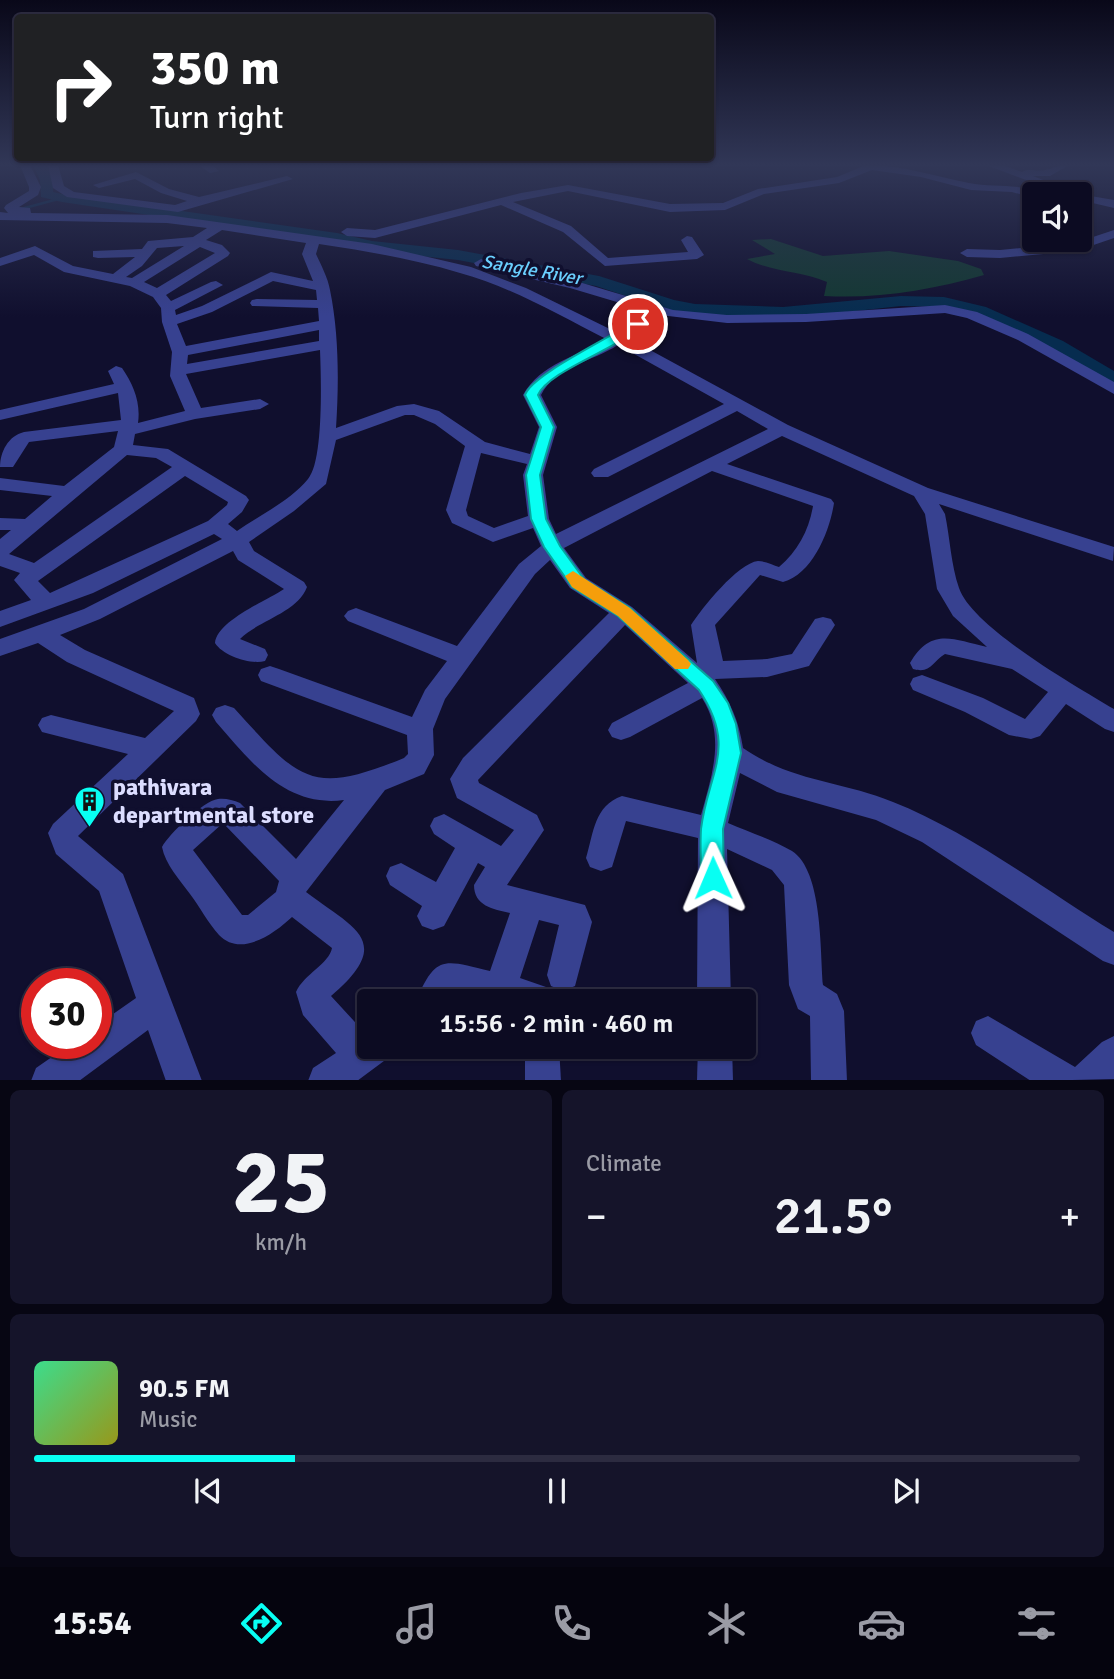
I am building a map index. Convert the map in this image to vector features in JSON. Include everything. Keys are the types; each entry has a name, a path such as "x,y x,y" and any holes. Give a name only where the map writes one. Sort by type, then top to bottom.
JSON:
{"street":[{"path":"143,215 465,259 574,285 657,310 727,319 806,318 945,309 972,315 1023,337 1113,388"},
{"path":"231,215 370,235 446,215"},
{"path":"535,215 567,229 605,262 697,256 687,240"},
{"path":"0,216 167,219"},
{"path":"125,281 197,242 220,226"},
{"path":"967,253 999,254 1076,247 1114,234"},
{"path":"0,648 92,614 237,540 287,507 319,480 327,437 330,389 324,295 309,254 314,239"},
{"path":"125,281 145,253 156,243 197,242 217,248 223,253 165,308"},
{"path":"372,248 477,274 521,291 618,339 782,429 921,492 1113,554"},
{"path":"0,262 36,250 69,269 125,281 165,308 207,309 271,276 324,295"},
{"path":"98,254 145,253"},
{"path":"165,308 216,285"},
{"path":"257,303 290,303 324,295"},
{"path":"281,333 290,303"},
{"path":"165,308 188,402 195,414"},
{"path":"657,310 618,339 556,372 533,389 532,395 548,427 533,475 539,519 552,547 578,583 624,612 703,676 726,724 731,753 712,829 714,989"},
{"path":"179,362 281,333 326,335"},
{"path":"179,362 326,335"},
{"path":"0,415 119,379 129,399 127,434 33,525 0,550"},
{"path":"6,463 17,443 24,437 127,434 195,414 260,404"},
{"path":"601,473 736,405"},
{"path":"327,437 403,410 423,410 454,426 474,445 537,461"},
{"path":"225,715 282,776 328,790 375,782 414,766 421,755 420,729 434,696 527,569 562,539 782,429"},
{"path":"0,619 106,578 215,525 235,508 239,500 186,466 127,434"},
{"path":"474,445 456,510 459,519 493,536 539,519"},
{"path":"703,676 703,625 712,611 753,570 759,568 783,575 788,571 819,527 824,503 732,474 712,464"},
{"path":"46,603 25,580 186,466"},
{"path":"0,484 69,492"},
{"path":"921,492 935,514 948,589 961,611 1019,662 1114,722"},
{"path":"0,524 33,525"},
{"path":"215,525 237,540 246,555 296,587 293,594 239,626 227,638 227,643 263,665 349,706 420,729"},
{"path":"0,558 35,572"},
{"path":"563,975 576,922 574,915 496,896 489,891 489,885 530,830 527,823 467,790 464,779 474,765 624,612"},
{"path":"356,617 461,657"},
{"path":"621,730 703,676 767,668 800,660 823,625"},
{"path":"41,634 76,656 184,705 187,714 62,833 66,845 112,883 184,1080"},
{"path":"1019,662 941,645 929,652 922,673 1018,728 1031,729 1063,691"},
{"path":"51,725 148,750"},
{"path":"731,753 757,771 787,784 883,810 932,833 1114,950"},
{"path":"353,1066 315,1003 313,992 343,966 349,955 348,942 295,889 375,782"},
{"path":"601,858 614,813 622,808 712,829 783,861 792,870 799,885 806,985 810,998 825,1006 827,1011 829,1080"},
{"path":"444,826 505,864"},
{"path":"401,876 437,908 473,844"},
{"path":"437,989 443,979 451,977 500,989 529,903"},
{"path":"49,1080 155,1004"},
{"path":"988,1032 1064,1080"},
{"path":"1086,1080 1114,1054"},
{"path":"542,1059 543,1080"},
{"path":"715,1059 715,1080"}],"green space":[{"path":"771,239 823,256 889,251 958,261 981,269 984,275 905,292 824,296 827,282 766,267 747,259 775,254 752,240"}],"waterway":[{"name":"Sangle River","path":"182,215 337,238 372,246 458,255 544,273 599,281 671,305 695,309 783,313 901,301 944,302 980,311 1056,345 1114,380"}],"slow traffic":[{"path":"573,576 578,583 624,612 681,664"}],"place":[{"name":"pathivara departmental store","path":"90,828"}],"route":[{"path":"638,324 618,339 575,360 533,389 532,395 548,427 533,475 539,519 552,547 578,583 624,612 706,685 718,703 726,724 731,753 712,829 713,878"}]}
